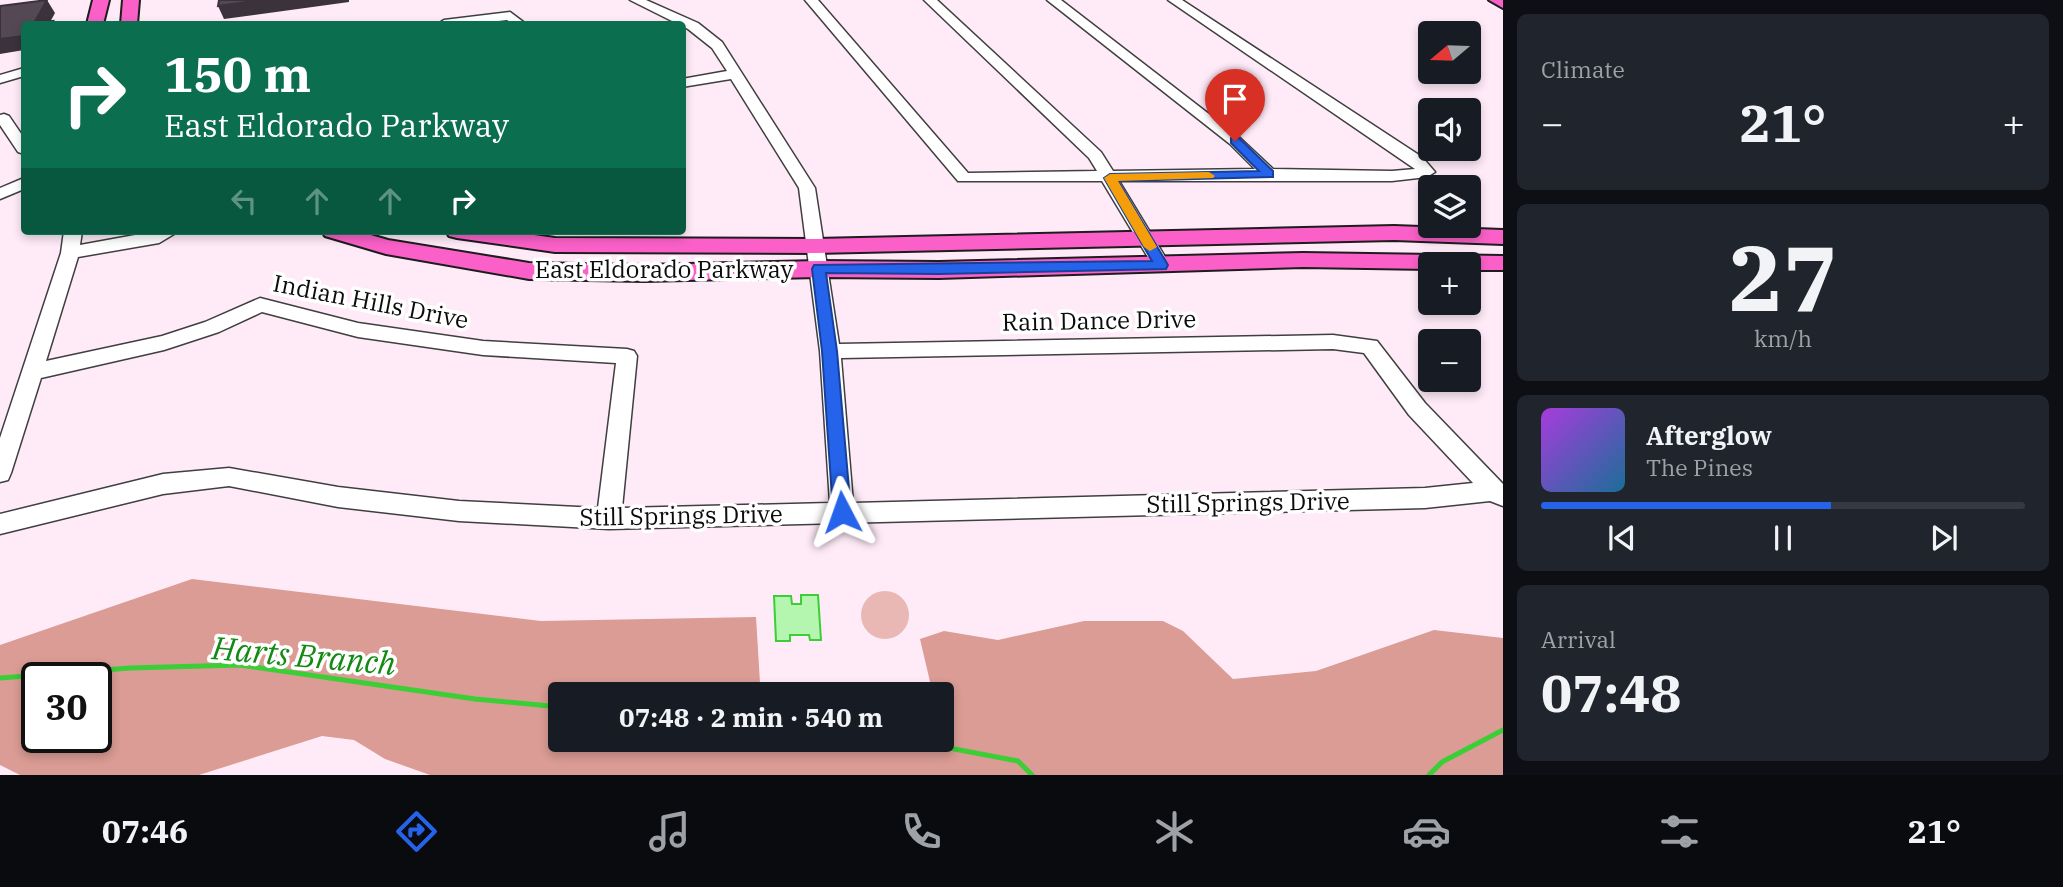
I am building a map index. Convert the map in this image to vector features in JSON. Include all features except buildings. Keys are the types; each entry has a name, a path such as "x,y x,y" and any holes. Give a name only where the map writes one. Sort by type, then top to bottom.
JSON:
{"main road":[{"path":"96,21 102,0"},
{"path":"128,21 131,0"},
{"path":"1497,0 1503,3"},
{"name":"East Eldorado Parkway","path":"346,235 386,247 529,271 643,273 817,257 1146,239 1394,233 1503,237"},
{"name":"East Eldorado Parkway","path":"483,235 555,246 817,257 939,270 1303,260 1503,263"}],"street":[{"path":"636,0 682,21"},
{"path":"811,0 964,178 1269,174 1392,176 1427,172 1416,160 1174,0"},
{"path":"930,0 1095,155 1161,265"},
{"path":"1053,0 1235,141 1269,174"},
{"path":"497,21 515,20"},
{"path":"686,23 717,45 807,188 830,351 842,512"},
{"path":"0,69 21,63"},
{"path":"0,79 21,73"},
{"path":"686,82 736,74"},
{"path":"2,120 21,145"},
{"path":"0,194 21,184"},
{"path":"0,473 70,253 72,235"},
{"path":"70,253 163,235"},
{"name":"Indian Hills Drive","path":"32,372 164,343 212,327 260,305 358,330 483,348 627,356 609,519"},
{"name":"Rain Dance Drive","path":"830,351 1333,342 1370,346 1418,409 1499,495"},
{"name":"Still Springs Drive","path":"0,524 163,484 229,477 338,497 460,511 609,519 1499,495"}],"shaded area":[{"path":"192,579 541,621 756,617 760,682 548,682 548,752 954,752 954,682 930,682 920,639 944,631 998,640 1084,621 1163,621 1183,631 1233,679 1316,671 1434,630 1503,638 1503,775 430,775 385,759 354,740 322,736 199,775 20,775 0,765 0,645"},
{"path":"885,591 902,598 909,615 902,632 885,639 868,632 861,615 868,598"},
{"path":"801,595 818,595 821,640 810,640 809,635 790,635 790,641 776,641 774,596 791,596 792,604 801,604"}],"waterway":[{"name":"Harts Branch","path":"0,678 130,668 240,665 475,699 548,706"},
{"name":"Harts Branch","path":"1429,775 1442,762 1503,730"},
{"name":"Harts Branch","path":"954,749 1018,761 1032,775"}],"slow traffic":[{"path":"1150,247 1110,178 1209,176"}],"route":[{"path":"842,512 830,351 819,269 939,270 1161,265 1110,178 1269,174 1235,141"}]}
